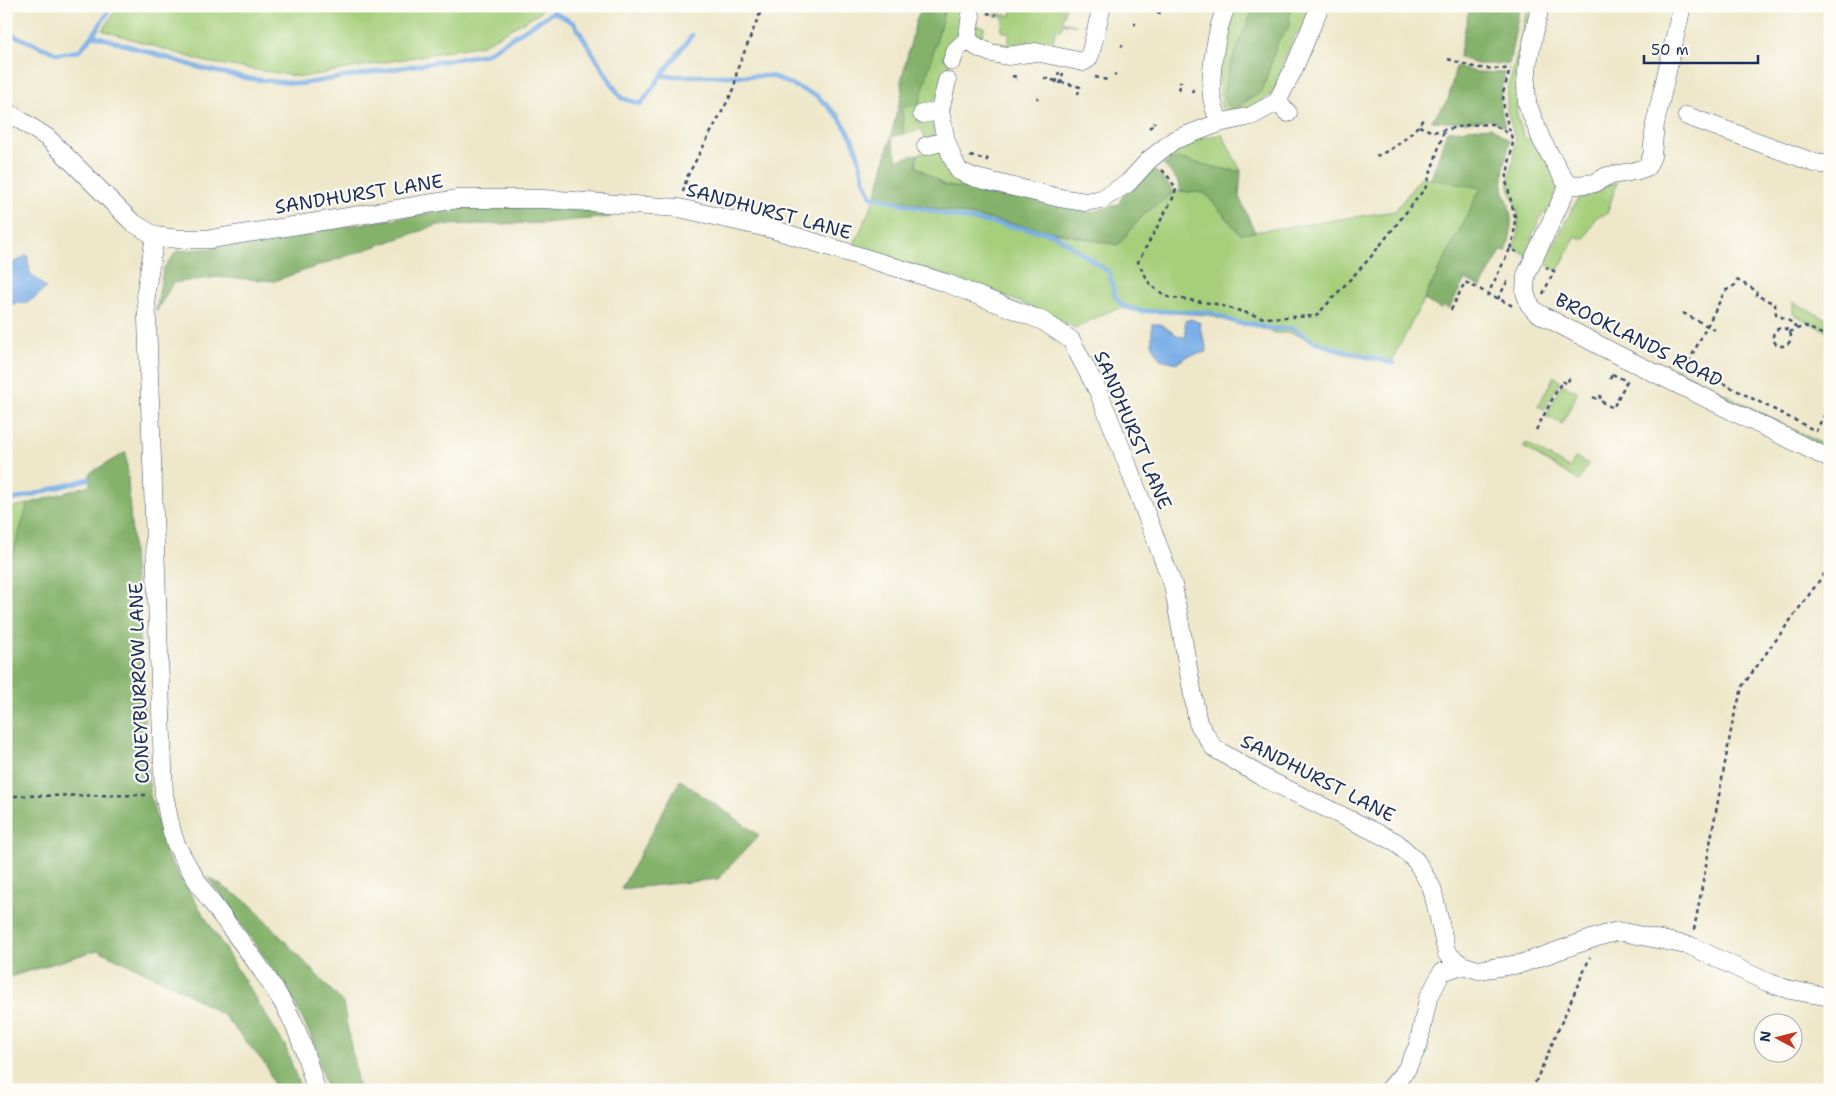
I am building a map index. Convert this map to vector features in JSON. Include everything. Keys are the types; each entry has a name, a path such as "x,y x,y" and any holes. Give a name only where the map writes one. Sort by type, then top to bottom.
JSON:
{"street":[{"path":"967,40 979,48 999,55 1008,56 1036,52 1084,62 1090,56 1102,6"},
{"path":"947,81 940,111 946,141 959,171 976,178 1030,192 1085,202 1102,199 1128,184 1150,159 1174,140 1219,123 1282,107 1294,68 1320,6"},
{"path":"1540,6 1528,62 1527,103 1542,141 1568,186 1595,183 1607,176 1647,167 1652,156 1655,124 1682,6"},
{"path":"1219,123 1212,98 1211,73 1222,7"},
{"path":"952,61 956,50 967,40 978,14"},
{"name":"SANDHURST LANE","path":"6,111 48,138 132,222 155,236 178,239 211,239 458,199 543,199 679,208 772,230 946,283 1043,321 1071,340 1102,400 1173,585 1198,723 1214,748 1264,778 1396,842 1416,861 1432,888 1447,954"},
{"path":"922,114 940,111"},
{"path":"1687,116 1815,163 1830,165"},
{"path":"926,146 946,141"},
{"name":"BROOKLANDS ROAD","path":"1568,186 1526,275 1525,292 1528,304 1536,312 1614,353 1830,460"},
{"name":"CONEYBURROW LANE","path":"155,236 146,290 164,795 176,845 202,888 256,960 281,999 302,1041 316,1090"},
{"path":"1389,1090 1406,1070 1418,1046 1428,999 1442,972 1447,954 1462,965 1478,970 1520,964 1618,931 1691,946 1767,982 1790,990 1830,998"},
{"path":"1442,972 1462,965"}],"path":[{"path":"679,208 687,176 734,89 737,70 763,6"},
{"path":"978,14 996,15"},
{"path":"1448,59 1477,68 1511,70"},
{"path":"1488,294 1510,249 1514,235 1514,217 1506,181 1512,153 1512,136 1504,111 1503,93 1513,62"},
{"path":"1012,76 1017,77 1016,80"},
{"path":"1096,77 1107,80"},
{"path":"1044,78 1056,81"},
{"path":"1060,82 1080,87 1078,94"},
{"path":"1179,82 1181,82 1179,90"},
{"path":"1376,156 1390,150 1405,139 1419,126 1424,118"},
{"path":"1149,128 1155,124 1154,122"},
{"path":"1419,126 1433,132 1446,128 1492,124 1512,136"},
{"path":"1150,159 1167,175 1176,188 1174,196 1138,262 1151,286 1168,297 1216,304 1264,318 1316,316 1370,258 1426,187 1446,128"},
{"path":"967,153 969,156 987,160 988,154"},
{"path":"1510,249 1534,260"},
{"path":"1685,371 1725,291 1735,285 1738,280 1757,291 1756,295 1774,304 1776,314 1791,322 1798,330"},
{"path":"1451,310 1465,282 1518,309"},
{"path":"1683,313 1715,330"},
{"path":"1789,332 1790,340 1786,344 1777,344 1774,341 1773,335 1777,329 1785,329 1789,332 1805,326 1830,338"},
{"path":"1687,365 1816,431 1830,404"},
{"path":"1610,379 1614,370"},
{"path":"1593,397 1613,408 1627,381 1612,374"},
{"path":"1536,430 1562,381 1567,384 1570,379 1566,378"},
{"path":"1599,400 1601,395"},
{"path":"1691,946 1733,720 1743,685 1830,566"},
{"path":"6,796 164,795"},
{"path":"1532,1090 1586,969 1597,937"}],"green space":[{"path":"119,6 543,6 539,13 482,45 302,77 206,62 102,30"},
{"path":"922,6 946,6 919,104 903,107 903,134 891,137 897,160 918,154 916,166 944,185 1009,198 1014,195 1083,208 1088,213 1119,204 1122,197 1150,165 1175,192 1145,213 1118,245 876,196 902,92 901,82 916,21"},
{"path":"946,6 968,6 960,37 943,58 950,60 947,78 932,104 930,120 933,121 934,128 931,138 926,142 922,129 903,134 903,107 933,49"},
{"path":"1013,6 1066,6 1062,21 1076,25 1063,23 1061,30 1056,29 1051,48 998,49 975,36 975,25 984,27 982,39 1008,45 1010,33 1001,31 1004,17 995,16 996,13 1011,16"},
{"path":"1235,6 1255,6 1232,62 1224,93 1226,104 1236,110 1263,89 1277,43 1290,25 1289,17 1292,6 1313,6 1302,31 1295,35 1282,64 1285,71 1283,76 1270,95 1251,109 1226,113 1221,107 1218,59"},
{"path":"1255,6 1292,6 1289,17 1290,25 1277,43 1263,89 1233,111 1225,100 1224,87 1236,51"},
{"path":"1470,6 1520,6 1509,64 1477,64 1459,57"},
{"path":"1527,6 1533,6 1520,102 1516,111 1524,138 1533,139 1560,181 1559,197 1552,211 1543,213 1531,237 1534,245 1528,256 1513,247 1518,235 1518,213 1509,187 1509,180 1516,141 1507,111 1508,88 1519,49"},
{"path":"1456,66 1476,72 1505,73 1500,100 1505,127 1492,120 1431,121 1448,100"},
{"path":"1491,127 1510,141 1503,182 1511,218 1508,247 1506,252 1501,251 1481,287 1465,279 1449,309 1443,305 1441,309 1424,300 1481,188 1431,179 1447,131"},
{"path":"1222,134 1241,171 1228,170 1176,158 1165,166 1155,158 1164,159 1190,141"},
{"path":"933,149 957,168 978,192 944,185 915,166 918,154"},
{"path":"1176,158 1228,170 1241,171 1239,197 1255,232 1240,234 1205,193 1181,191 1177,180 1165,166"},
{"path":"1421,177 1482,187 1390,364 1338,352 1292,333 1274,333 1208,315 1135,311 1122,308 1110,311 1075,328 994,292 853,247 876,196 1117,245 1144,214 1175,191 1205,193 1240,234 1395,211"},
{"path":"1617,182 1607,214 1596,217 1584,240 1576,236 1558,271 1544,263 1577,200 1602,191 1601,187"},
{"path":"498,206 596,208 611,217 545,223 438,225 274,281 218,277 173,283 156,312 163,269 177,251 212,248 458,208"},
{"path":"1793,302 1830,321 1830,333 1793,314"},
{"path":"1675,368 1820,443 1829,451 1673,373"},
{"path":"1554,376 1560,381 1545,409 1538,406"},
{"path":"1562,384 1578,392 1562,424 1546,416"},
{"path":"1526,443 1569,468 1576,457 1588,464 1579,481 1523,447"},
{"path":"126,452 150,795 166,854 285,1046 301,1090 276,1090 266,1065 224,1016 175,986 98,950 6,978 6,577 28,504 90,485 90,473"},
{"path":"28,504 6,577 6,509"},
{"path":"680,780 759,835 718,879 621,889"},
{"path":"208,877 249,903 343,1003 359,1090 327,1090 311,1036 290,994"}],"water":[{"path":"27,255 30,273 46,288 28,301 6,304 6,267"},
{"path":"1191,319 1200,323 1207,352 1188,356 1177,363 1160,359 1152,343 1152,324 1160,324 1175,334 1186,338 1185,321"}],"waterway":[{"path":"93,35 112,6"},
{"path":"6,32 58,54 79,51 93,35 204,69 252,79 301,84 486,54 553,12 554,6"},
{"path":"553,12 574,23 621,98 641,104 661,76 772,76 817,96 839,117 851,136 871,196 957,217 1045,232 1057,236 1109,272 1115,296 1123,306 1142,311 1209,312 1238,323 1253,324 1270,329 1292,328 1315,342 1393,363"},
{"path":"661,76 692,35"},
{"path":"6,502 88,479"}]}
